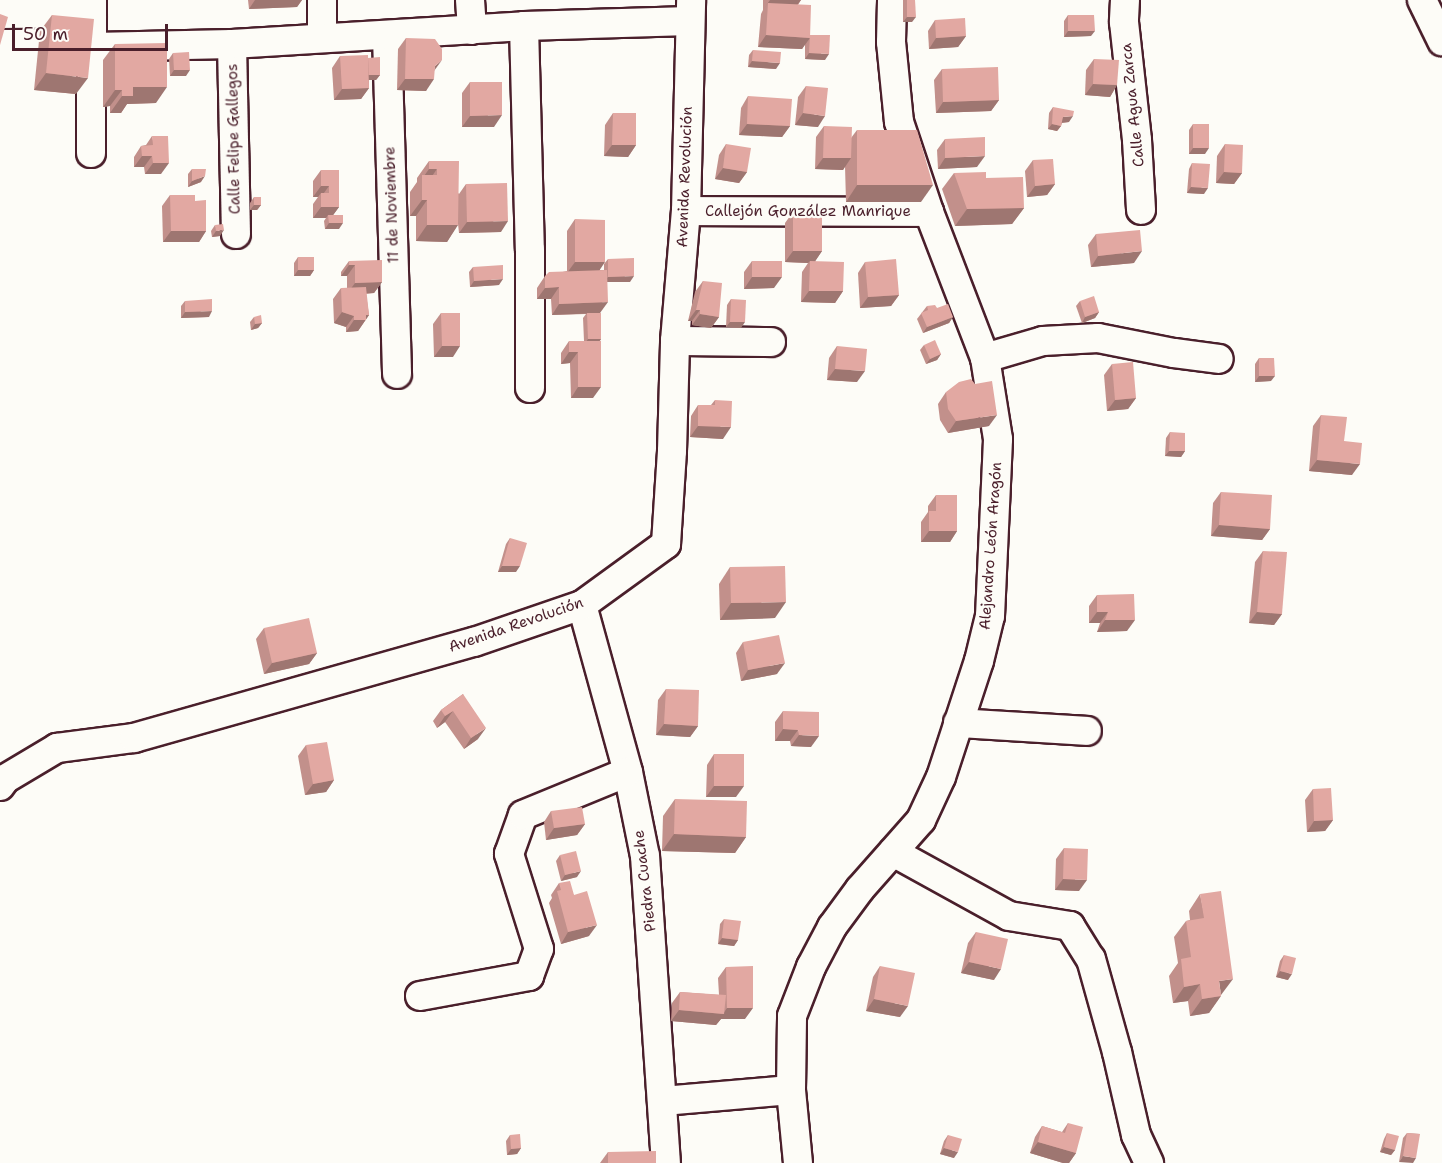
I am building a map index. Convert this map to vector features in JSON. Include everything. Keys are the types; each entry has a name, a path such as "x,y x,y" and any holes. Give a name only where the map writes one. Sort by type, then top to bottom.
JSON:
{"street":[{"path":"322,0 322,38"},
{"path":"470,0 472,30"},
{"name":"Alejandro León Aragón","path":"798,1163 791,1090 792,1016 810,968 832,927 860,889 921,820 941,777 957,723 980,661 990,616 998,439 985,358 929,212 899,122 891,42 892,0"},
{"name":"Calle Agua Zarca","path":"1125,0 1124,22 1142,210"},
{"path":"1422,0 1442,41"},
{"path":"0,14 92,7 91,153"},
{"path":"93,47 232,44 472,30 690,10"},
{"name":"Avenida Revolución","path":"2,779 57,748 134,738 474,642 582,605 666,544 672,451 675,341 686,211 690,10"},
{"path":"524,26 530,250 530,388"},
{"name":"11 de Noviembre","path":"387,35 397,374"},
{"name":"Calle Felipe Gallegos","path":"232,44 236,234"},
{"name":"Callejón González Manrique","path":"686,211 929,212"},
{"path":"985,358 1043,341 1098,338 1219,359"},
{"path":"675,341 771,342"},
{"name":"Piedra Cuache","path":"582,605 628,772 645,856 666,1163"},
{"path":"957,723 1087,731"},
{"path":"420,996 529,976 539,949 509,855 523,815 628,772"},
{"path":"893,852 1009,916 1070,926 1090,959 1117,1052 1136,1135 1149,1163"},
{"path":"663,1101 791,1090"}],"building":[{"path":"907,0 915,0 916,17 907,17"},
{"path":"768,3 811,5 810,38 766,35"},
{"path":"0,14 8,17 0,45"},
{"path":"52,15 94,19 88,78 46,73"},
{"path":"1068,15 1094,15 1095,31 1068,31"},
{"path":"965,18 966,36 936,38 935,20"},
{"path":"810,35 830,35 829,54 809,53"},
{"path":"406,38 435,39 442,49 442,60 435,66 434,79 405,79"},
{"path":"167,43 167,87 133,87 133,96 122,96 122,90 115,90 115,44"},
{"path":"753,50 781,52 780,63 752,61"},
{"path":"189,52 190,70 174,70 173,53"},
{"path":"368,55 369,88 342,89 340,56"},
{"path":"380,57 380,75 369,75 368,58"},
{"path":"1094,59 1119,60 1117,85 1093,84"},
{"path":"998,67 999,100 943,102 942,69"},
{"path":"470,82 502,82 502,115 470,116"},
{"path":"806,86 828,88 825,116 803,113"},
{"path":"748,96 792,99 790,126 747,124"},
{"path":"1053,107 1074,111 1073,116 1063,117 1061,126 1052,124"},
{"path":"613,113 636,113 636,145 612,145"},
{"path":"1193,124 1209,124 1209,148 1193,148"},
{"path":"824,126 852,127 851,158 823,158"},
{"path":"857,130 917,130 933,185 857,185"},
{"path":"152,136 168,136 169,163 153,163 152,156 142,156 141,146 153,145"},
{"path":"985,137 985,156 945,158 945,139"},
{"path":"726,144 751,148 747,172 723,168"},
{"path":"1225,144 1243,145 1242,173 1224,172"},
{"path":"1053,159 1055,184 1035,186 1033,160"},
{"path":"429,161 459,161 458,225 427,225 427,200 422,200 422,175 437,175 437,169 429,169"},
{"path":"1192,163 1210,164 1208,188 1191,187"},
{"path":"192,169 206,169 205,176 192,181"},
{"path":"321,170 339,170 339,207 321,207 321,193 329,193 329,186 321,186"},
{"path":"986,172 986,178 1023,177 1024,208 967,209 954,173"},
{"path":"507,183 508,221 467,222 466,184"},
{"path":"170,195 195,195 195,201 206,200 206,231 171,231"},
{"path":"254,197 261,197 261,205 254,205"},
{"path":"793,212 822,212 822,251 793,251"},
{"path":"328,215 343,215 343,223 329,223"},
{"path":"575,219 605,220 605,262 575,262"},
{"path":"223,224 224,230 216,231 215,225"},
{"path":"1140,230 1142,251 1098,256 1096,234"},
{"path":"298,257 314,257 314,270 298,270"},
{"path":"634,258 634,276 608,277 608,259"},
{"path":"896,259 899,295 868,297 865,262"},
{"path":"382,260 382,282 355,283 355,265 349,265 349,261"},
{"path":"752,261 782,261 782,277 752,277"},
{"path":"810,261 844,262 843,291 809,291"},
{"path":"503,265 503,279 474,281 473,267"},
{"path":"607,270 608,302 559,304 559,287 545,288 545,276 549,272"},
{"path":"703,281 722,283 719,317 700,314 700,310 696,310"},
{"path":"366,287 369,315 366,315 366,320 354,320 354,316 342,312 341,288"},
{"path":"1094,296 1099,312 1085,317 1080,301"},
{"path":"212,299 212,311 185,312 185,301"},
{"path":"731,299 746,300 745,322 730,322"},
{"path":"948,304 953,317 927,327 921,313 928,310 927,306 935,305 937,308"},
{"path":"441,313 460,313 460,346 442,346"},
{"path":"587,313 601,313 601,339 588,339"},
{"path":"261,315 262,323 255,324 254,317"},
{"path":"935,340 941,354 930,359 924,345"},
{"path":"569,341 601,341 601,387 578,387 578,352 569,352"},
{"path":"837,346 867,349 865,371 835,369"},
{"path":"1259,358 1274,358 1275,376 1259,376"},
{"path":"1133,362 1136,398 1115,400 1112,364"},
{"path":"971,379 975,384 992,381 997,415 956,421 948,409 946,392 959,382"},
{"path":"715,400 732,401 731,427 698,426 698,405 715,405"},
{"path":"1321,415 1347,417 1344,441 1362,443 1360,464 1317,460"},
{"path":"1170,432 1185,433 1185,451 1169,451"},
{"path":"1221,492 1272,495 1270,529 1219,525"},
{"path":"936,495 957,495 957,531 929,531 929,511 936,511"},
{"path":"510,538 527,543 520,566 502,566"},
{"path":"1263,551 1287,552 1282,614 1257,612"},
{"path":"785,566 786,602 731,603 730,567"},
{"path":"1134,594 1135,620 1105,620 1108,612 1097,612 1097,595"},
{"path":"309,618 317,653 272,663 264,628"},
{"path":"779,635 785,663 748,670 743,642"},
{"path":"666,689 699,690 698,726 664,724"},
{"path":"463,694 486,728 471,738 453,711 445,716 441,710"},
{"path":"783,711 819,712 819,736 799,735 798,730 783,729"},
{"path":"327,742 334,780 313,784 306,745"},
{"path":"714,754 744,754 744,786 714,786"},
{"path":"1331,788 1333,820 1314,821 1313,789"},
{"path":"675,799 747,801 746,837 674,834"},
{"path":"582,807 585,824 554,828 551,811"},
{"path":"1064,848 1088,849 1087,880 1063,879"},
{"path":"576,851 581,871 565,875 560,855"},
{"path":"570,881 574,895 587,891 597,925 568,932 557,891 561,890 559,883"},
{"path":"1221,891 1233,979 1219,981 1221,996 1202,999 1200,984 1184,987 1181,959 1191,957 1186,921 1204,918 1200,894"},
{"path":"724,919 741,921 738,940 722,938"},
{"path":"976,932 1008,939 1001,969 969,962"},
{"path":"1284,955 1296,958 1292,974 1280,971"},
{"path":"753,966 753,1008 727,1008 726,967"},
{"path":"880,966 915,973 908,1006 874,999"},
{"path":"680,992 726,995 724,1014 679,1010"},
{"path":"1068,1123 1083,1127 1076,1153 1038,1142 1042,1126 1065,1133"},
{"path":"1387,1133 1399,1136 1395,1150 1384,1147"},
{"path":"1407,1133 1420,1134 1416,1158 1403,1156"},
{"path":"520,1134 521,1148 511,1149 510,1135"},
{"path":"948,1135 962,1139 958,1152 944,1148"},
{"path":"656,1151 656,1163 608,1163 608,1152"}]}
